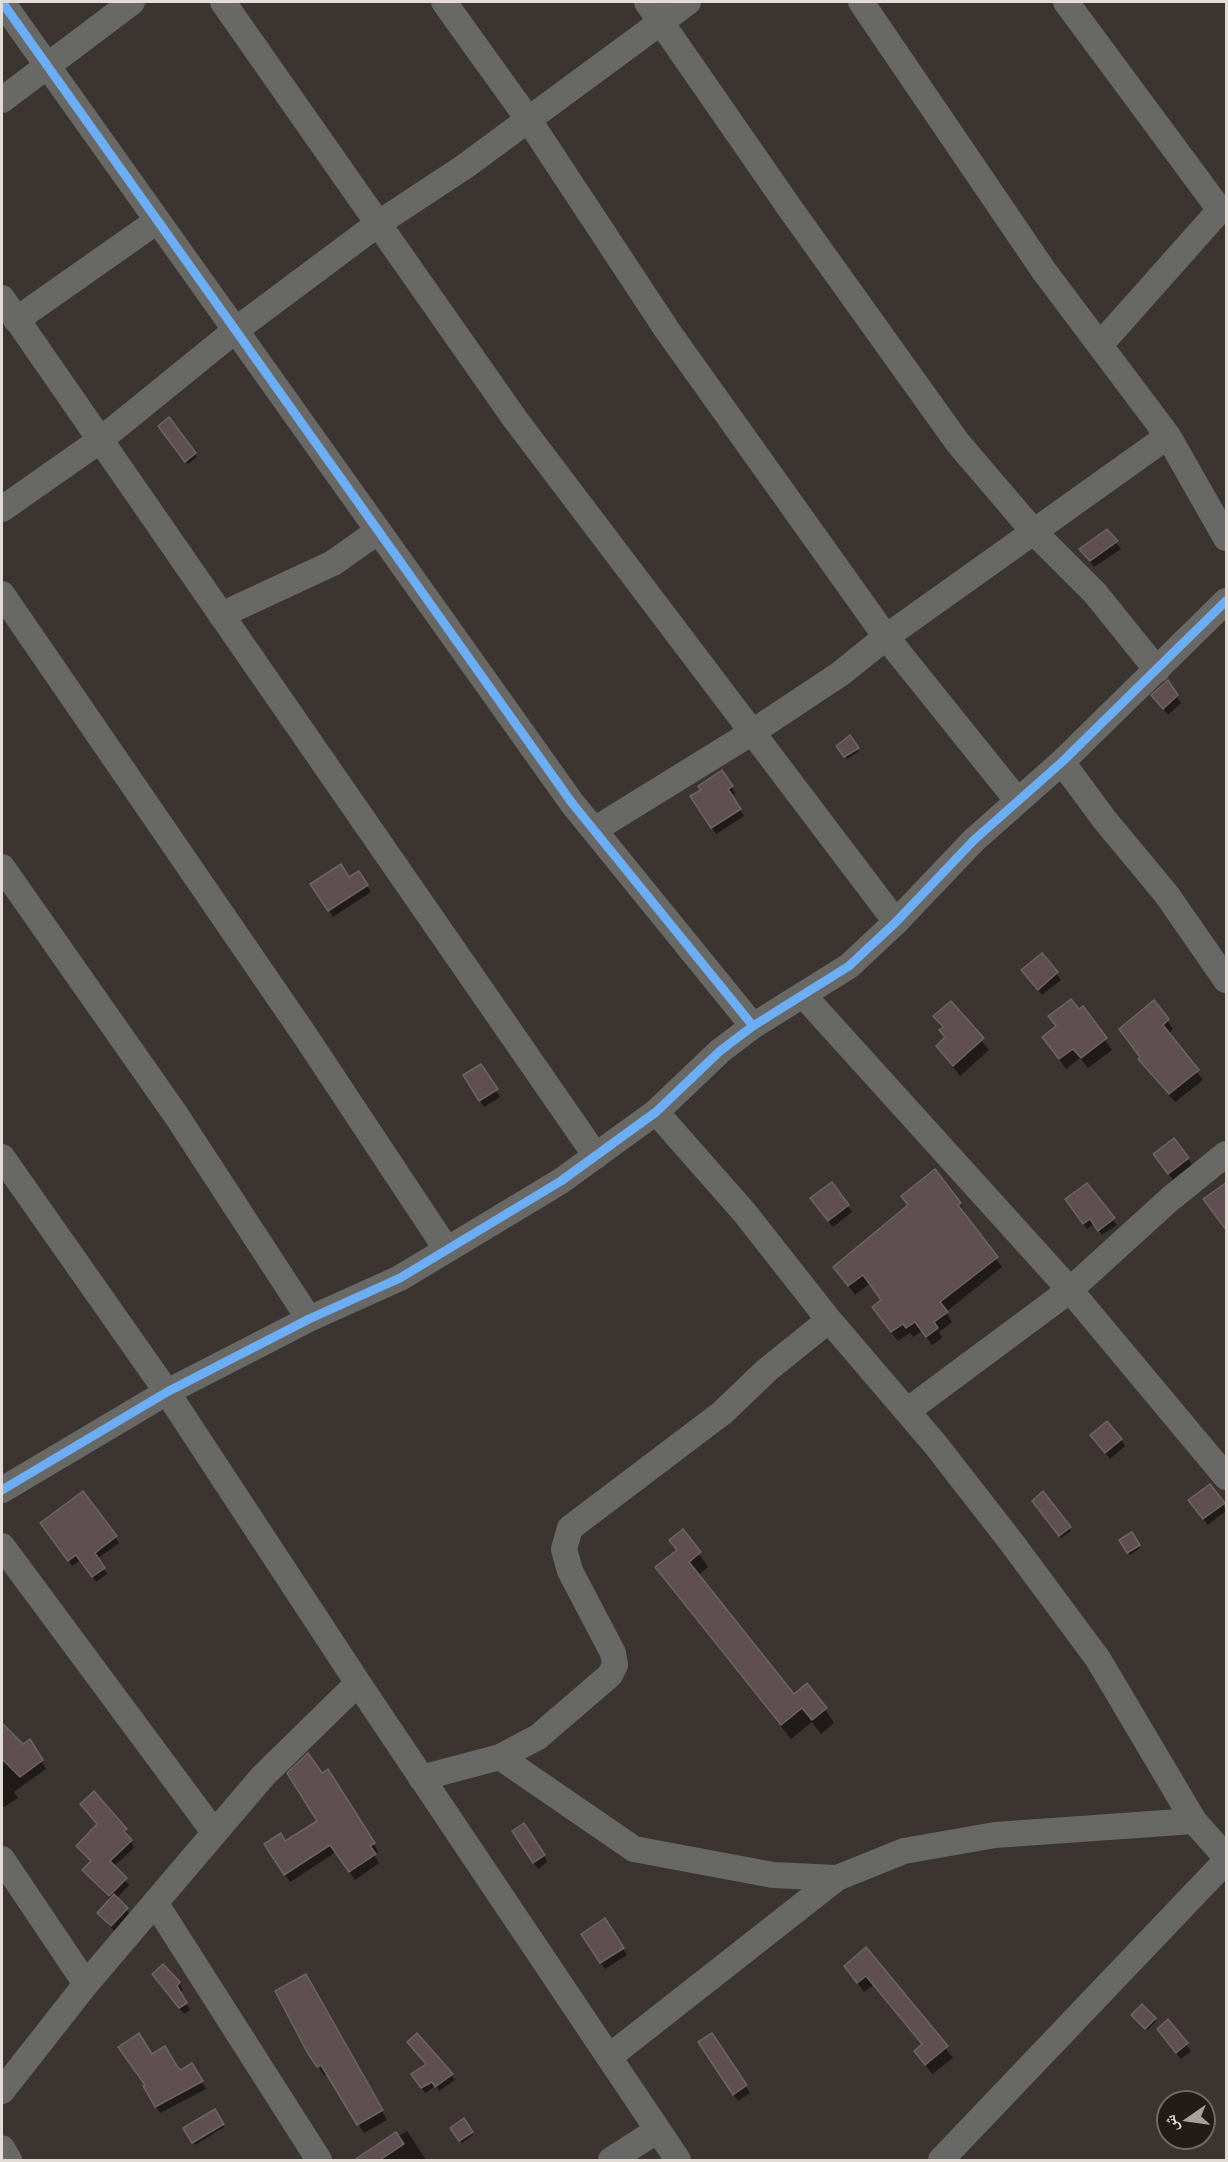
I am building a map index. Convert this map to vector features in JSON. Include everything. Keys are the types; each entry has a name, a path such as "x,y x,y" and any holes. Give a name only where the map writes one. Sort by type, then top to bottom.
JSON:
{"street":[{"path":"2,2 157,221 237,329 377,532 594,830 753,1026"},
{"path":"2,100 132,2"},
{"path":"223,2 516,419 896,922"},
{"path":"444,2 528,119 667,330 886,637 1017,800"},
{"path":"2,509 99,441 237,329 380,223 528,119 654,11 688,2"},
{"path":"861,2 1044,271 1168,436 1227,538"},
{"path":"1066,2 1224,214 1100,345"},
{"path":"654,11 789,207 958,443 1034,532 1095,593 1156,670"},
{"path":"16,320 157,221"},
{"path":"2,298 596,1156"},
{"path":"594,830 751,733 840,674 886,637 1103,480 1168,436"},
{"path":"221,615 333,563 377,532"},
{"path":"2,594 304,1034 447,1250"},
{"path":"2,1490 167,1392 309,1319 400,1278 561,1181 596,1156 656,1112 720,1051 753,1026 849,966 896,922 974,840 1062,762 1227,601"},
{"path":"1062,762 1104,819 1167,895 1227,980"},
{"path":"2,867 176,1115 309,1319"},
{"path":"804,996 1070,1290 1227,1477"},
{"path":"656,1112 744,1212 829,1320 907,1411 1012,1543 1098,1659 1194,1821 1227,1859 941,2160"},
{"path":"907,1411 1070,1290 1170,1199 1227,1154"},
{"path":"2,1157 167,1392 421,1778 678,2160"},
{"path":"421,1778 500,1757 538,1737 610,1675 615,1665 613,1653 570,1571 564,1549 570,1528 722,1413 767,1370 829,1320"},
{"path":"2,1546 214,1832"},
{"path":"2,2091 86,1984 156,1904 214,1832 263,1776 358,1683"},
{"path":"500,1757 556,1793 597,1825 634,1849 774,1875 837,1878"},
{"path":"609,2057 837,1878 904,1851 995,1835 1194,1821"},
{"path":"2,1859 86,1984"},
{"path":"156,1904 318,2160"},
{"path":"611,2160 658,2130"},
{"path":"2,2148 9,2160"}],"building":[{"path":"169,417 196,453 185,462 158,426"},
{"path":"1107,529 1118,541 1090,561 1079,549"},
{"path":"1168,680 1178,695 1163,709 1151,695"},
{"path":"850,735 859,748 844,757 836,746"},
{"path":"722,770 733,786 728,789 741,809 711,828 690,796 701,790 698,786"},
{"path":"341,864 349,877 359,871 368,885 328,911 310,884"},
{"path":"1042,953 1058,972 1038,990 1021,970"},
{"path":"1071,999 1079,1009 1083,1006 1107,1038 1081,1058 1073,1049 1059,1059 1042,1037 1056,1026 1048,1016"},
{"path":"1154,1000 1169,1019 1163,1025 1199,1070 1169,1094 1138,1059 1140,1057 1119,1029"},
{"path":"951,1001 984,1038 953,1066 936,1046 945,1037 939,1030 943,1027 933,1016"},
{"path":"481,1064 498,1089 479,1101 463,1075"},
{"path":"1174,1138 1189,1158 1168,1174 1153,1154"},
{"path":"935,1169 961,1203 958,1205 998,1257 940,1302 948,1312 934,1322 938,1328 926,1337 915,1322 906,1328 903,1324 891,1332 872,1307 881,1300 863,1275 848,1286 833,1267 908,1205 901,1196"},
{"path":"832,1182 849,1205 828,1221 810,1198"},
{"path":"1227,1182 1227,1231 1203,1199"},
{"path":"1087,1183 1115,1218 1098,1231 1090,1219 1083,1224 1065,1199"},
{"path":"1107,1421 1122,1439 1105,1453 1090,1435"},
{"path":"1210,1484 1225,1503 1203,1519 1188,1500"},
{"path":"83,1491 117,1536 95,1553 105,1568 92,1577 76,1555 68,1561 40,1523"},
{"path":"1043,1491 1071,1527 1059,1536 1032,1501"},
{"path":"683,1529 701,1552 689,1562 794,1694 807,1683 827,1708 812,1720 802,1708 781,1725 655,1567 677,1550 669,1540"},
{"path":"1132,1532 1140,1545 1127,1553 1119,1540"},
{"path":"2,1723 23,1744 30,1739 43,1760 20,1777 2,1759"},
{"path":"308,1753 322,1773 328,1769 375,1843 370,1846 376,1854 349,1872 330,1845 284,1875 264,1844 281,1833 285,1841 317,1821 287,1773"},
{"path":"94,1791 127,1829 124,1831 132,1840 110,1861 127,1878 109,1896 82,1870 91,1861 76,1846 97,1824 80,1804"},
{"path":"524,1823 545,1855 533,1863 512,1831"},
{"path":"114,1894 128,1908 111,1926 97,1913"},
{"path":"605,1918 624,1948 600,1963 581,1934"},
{"path":"866,1947 948,2046 925,2065 914,2051 922,2044 866,1976 857,1983 844,1966"},
{"path":"163,1964 180,1982 177,1986 187,2003 179,2008 152,1974"},
{"path":"306,1974 383,2110 357,2125 321,2065 317,2067 307,2052 275,1991"},
{"path":"1142,2004 1156,2018 1145,2029 1131,2015"},
{"path":"1168,2019 1188,2043 1176,2053 1157,2029"},
{"path":"139,2033 152,2054 165,2046 181,2070 192,2063 203,2081 155,2107 143,2086 145,2085 118,2047"},
{"path":"417,2033 453,2074 435,2087 432,2082 421,2088 411,2074 426,2064 407,2042"},
{"path":"712,2033 747,2085 733,2095 698,2042"},
{"path":"215,2109 224,2124 192,2143 183,2128"},
{"path":"464,2118 473,2132 459,2141 450,2128"},
{"path":"396,2132 404,2144 380,2160 354,2160"}],"cycle path":[{"path":"2,2 572,803 753,1026"},
{"path":"2,1490 167,1392 309,1319 400,1278 561,1181 656,1112 720,1051 753,1026 849,966 896,922 974,840 1062,762 1226,601"}]}
